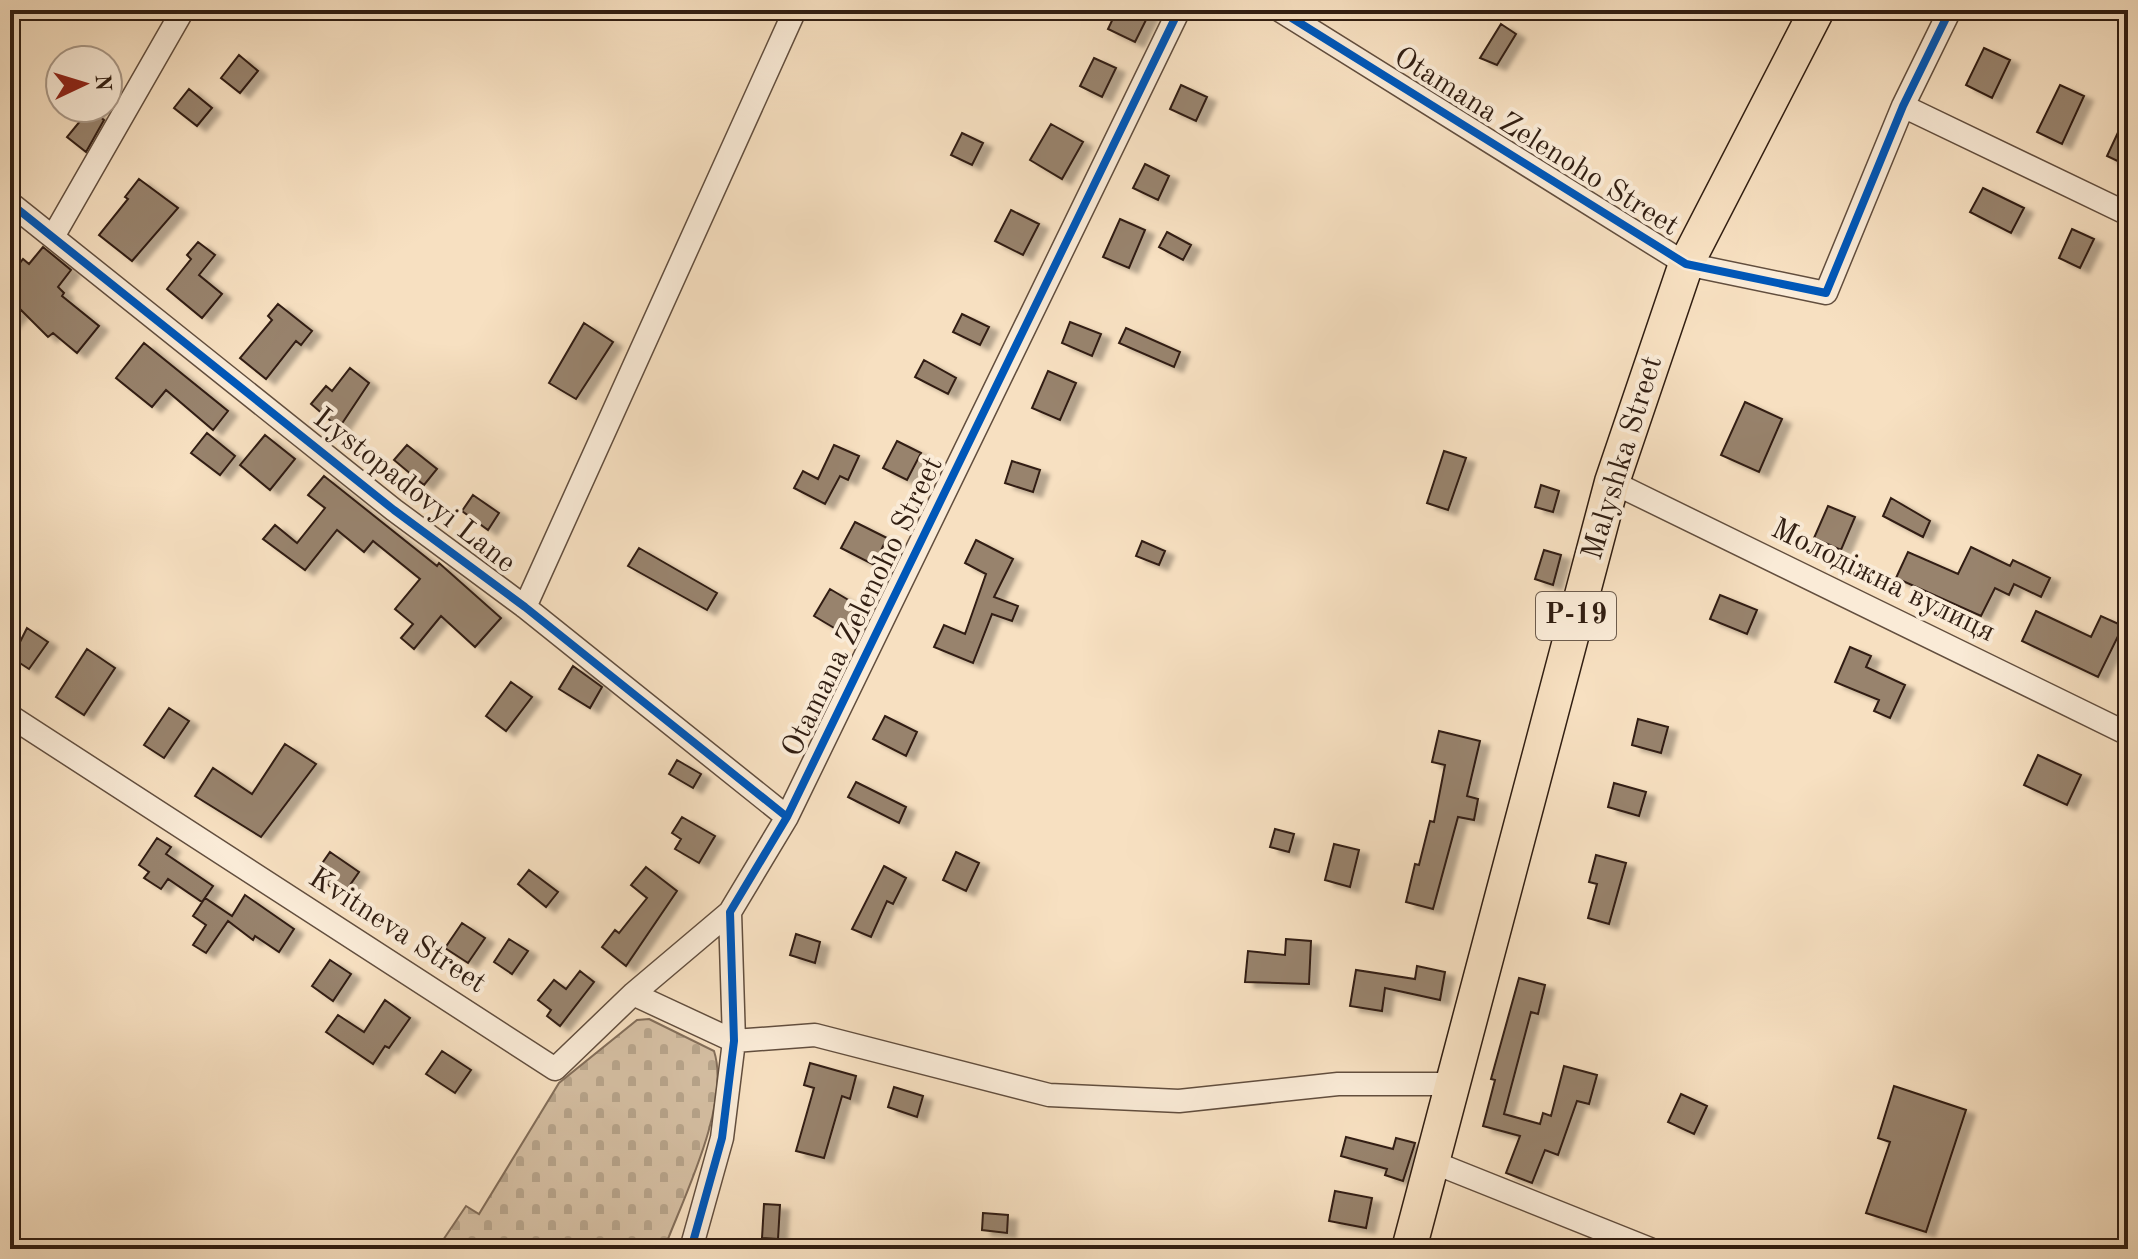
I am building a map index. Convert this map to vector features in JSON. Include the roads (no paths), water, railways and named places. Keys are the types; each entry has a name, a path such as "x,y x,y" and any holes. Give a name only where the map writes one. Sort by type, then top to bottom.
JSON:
{"main road":[{"name":"Malyshka Street","path":"1409,1249 1612,482 1686,264 1817,10"}],"street":[{"path":"54,235 183,10"},
{"name":"Lystopadovyi Lane","path":"525,607 795,10"},
{"name":"Otamana Zelenoho Street","path":"730,912 787,817 1179,10"},
{"name":"Otamana Zelenoho Street","path":"1279,10 1686,264"},
{"path":"1686,264 1826,293 1903,106 1950,10"},
{"path":"1903,106 2128,214"},
{"name":"Lystopadovyi Lane","path":"10,203 54,235 394,510 525,607 787,817"},
{"name":"Молодіжна вулиця","path":"1612,482 2128,734"},
{"name":"Kvitneva Street","path":"10,716 555,1069 633,994 730,912"},
{"path":"691,1249 722,1138 734,1041 730,912"},
{"path":"633,994 734,1041 815,1035 1049,1095 1179,1101 1338,1084 1452,1084"},
{"path":"1430,1161 1650,1249"}]}
